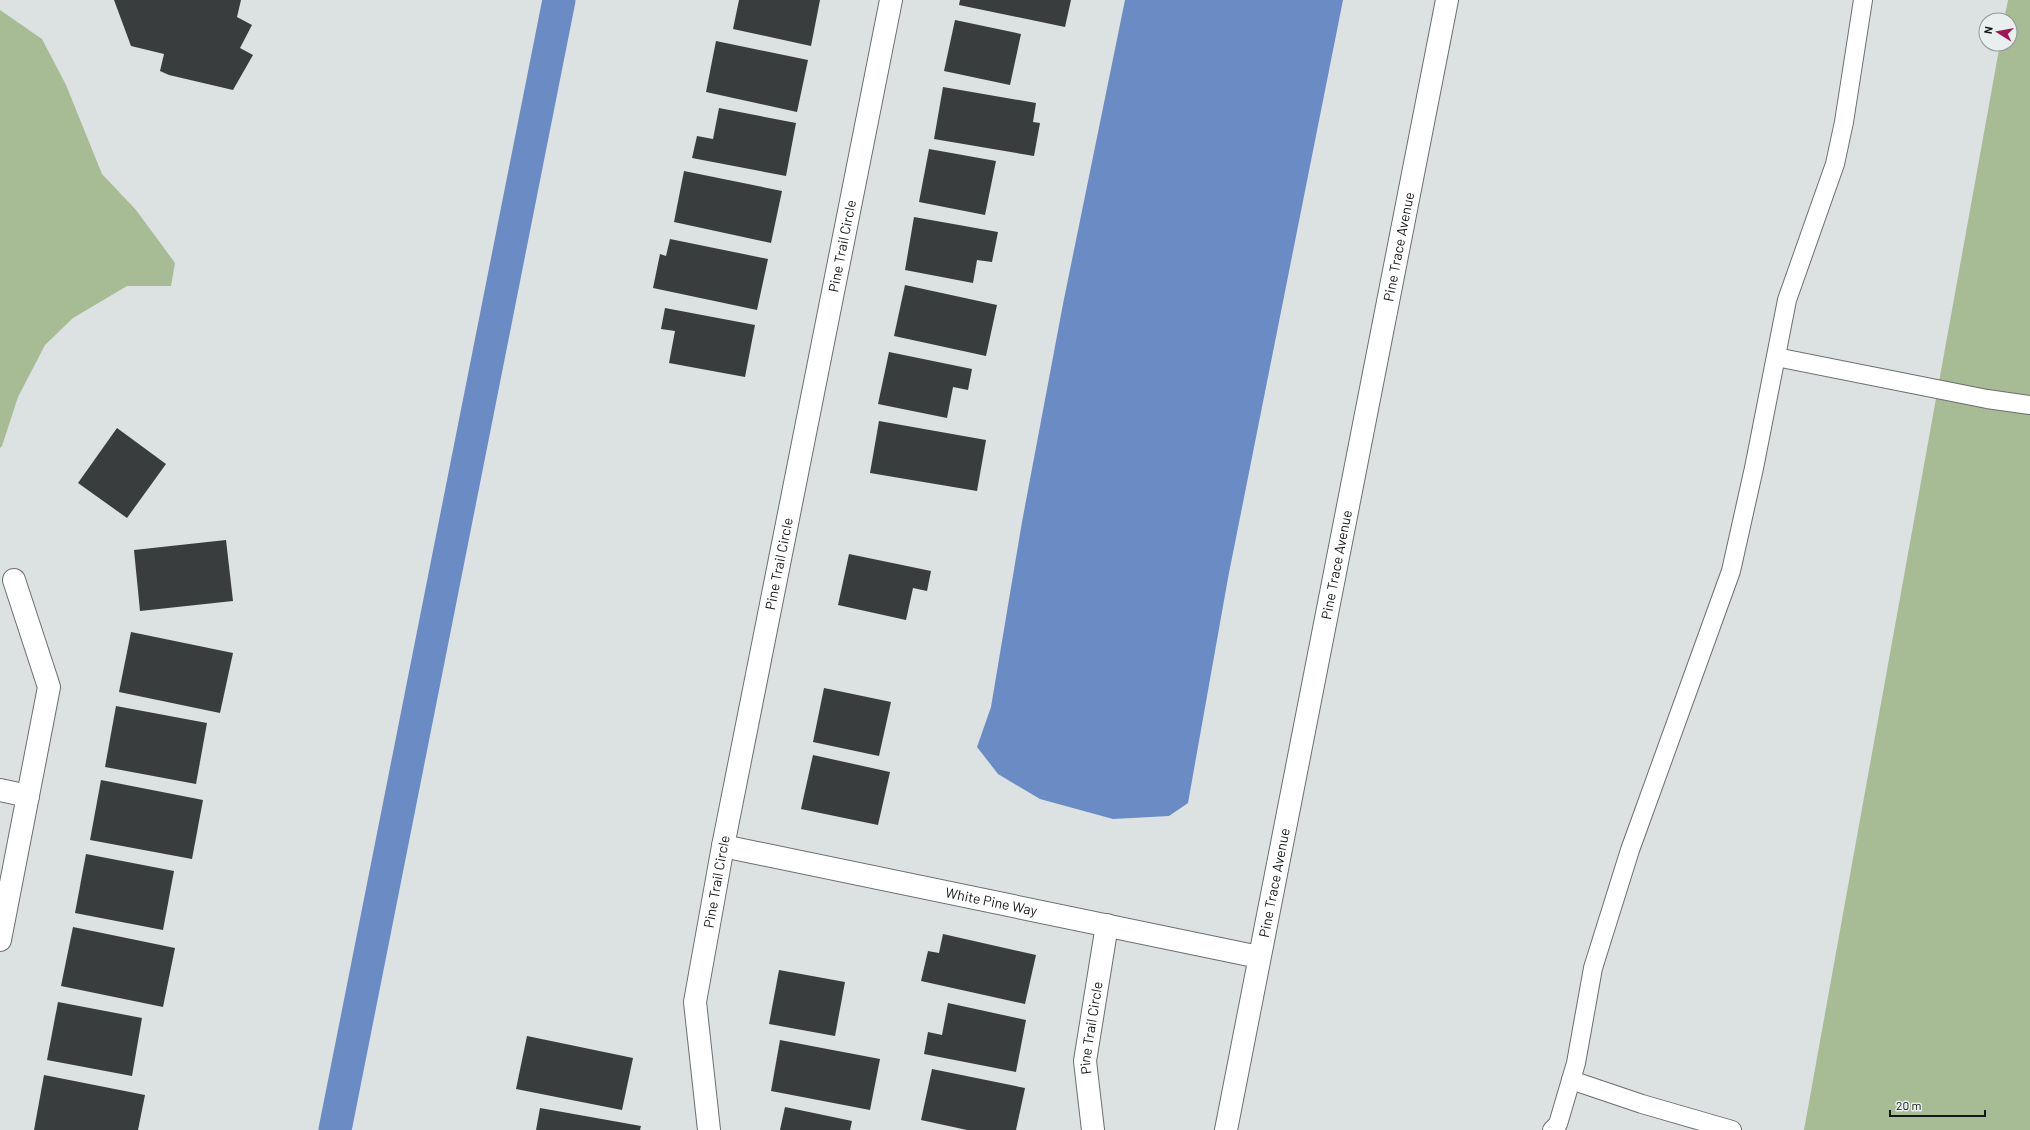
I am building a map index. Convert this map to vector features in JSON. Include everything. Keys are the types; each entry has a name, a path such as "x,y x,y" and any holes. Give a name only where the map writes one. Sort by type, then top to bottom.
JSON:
{"street":[{"name":"Pine Trail Circle","path":"709,1130 695,1002 724,846 891,0"},
{"name":"Pine Trace Avenue","path":"1226,1130 1447,0"},
{"path":"0,940 49,687 14,580"},
{"path":"0,790 28,796"},
{"name":"White Pine Way","path":"724,846 1259,957"},
{"name":"Pine Trail Circle","path":"1093,1130 1085,1060 1107,925"}],"lane":[{"path":"1552,1130 1558,1124 1576,1063 1593,968 1623,872 1731,571 1787,300 1835,164 1844,122 1863,0"},
{"path":"1776,357 1988,399 2030,405"},
{"path":"1571,1080 1642,1104 1732,1130"}],"green space":[{"path":"2008,0 2030,0 2030,1130 1804,1130 1999,52 2018,52 2018,12 2006,12"},
{"path":"0,10 42,39 66,85 102,174 136,210 175,263 171,286 127,286 73,318 45,345 18,397 2,446 0,448"}],"water":[{"path":"1125,0 1343,0 1228,578 1188,803 1169,816 1113,819 1040,799 998,774 977,747 991,707 1022,522 1063,304"}],"building":[{"path":"114,0 241,0 237,17 252,25 240,48 253,55 233,90 169,75 160,71 164,54 131,46"},
{"path":"739,0 820,0 811,46 733,29"},
{"path":"960,0 1071,0 1065,27 959,5"},
{"path":"955,20 1021,34 1010,85 944,71"},
{"path":"716,41 808,60 797,112 706,92"},
{"path":"943,87 1036,103 1033,122 1040,123 1034,156 934,139"},
{"path":"719,108 796,123 786,176 692,158 697,136 713,139"},
{"path":"929,149 996,161 985,215 919,202"},
{"path":"684,171 782,191 771,243 674,222"},
{"path":"914,217 998,232 992,262 977,260 973,283 905,270"},
{"path":"670,239 768,259 757,310 653,288 660,254 666,256"},
{"path":"905,285 997,305 986,356 894,336"},
{"path":"665,308 755,325 745,377 669,363 675,331 661,329"},
{"path":"889,352 972,369 968,390 953,387 947,418 878,404"},
{"path":"879,421 986,440 977,491 870,473"},
{"path":"117,428 166,464 127,518 78,483"},
{"path":"226,540 233,601 140,611 134,550"},
{"path":"849,554 931,571 927,591 913,588 906,620 838,605"},
{"path":"131,632 233,653 220,713 119,692"},
{"path":"824,688 891,702 879,756 813,742"},
{"path":"116,706 207,723 196,784 105,767"},
{"path":"813,755 890,772 878,825 801,809"},
{"path":"101,780 203,800 192,859 90,840"},
{"path":"86,854 174,871 163,930 75,913"},
{"path":"73,927 175,948 163,1007 61,986"},
{"path":"943,934 1036,955 1025,1004 921,981 928,951 939,953"},
{"path":"779,970 845,982 835,1036 769,1024"},
{"path":"58,1002 142,1018 132,1076 47,1060"},
{"path":"948,1003 1026,1020 1016,1072 924,1054 928,1032 942,1035"},
{"path":"527,1036 633,1058 622,1110 516,1089"},
{"path":"780,1040 880,1059 870,1110 771,1091"},
{"path":"932,1069 1025,1088 1016,1130 967,1130 921,1120"},
{"path":"44,1075 145,1095 138,1130 34,1130"},
{"path":"785,1107 852,1121 850,1130 780,1130"},
{"path":"540,1108 641,1126 640,1130 536,1130"}],"waterway":[{"path":"335,1130 559,0"}]}
